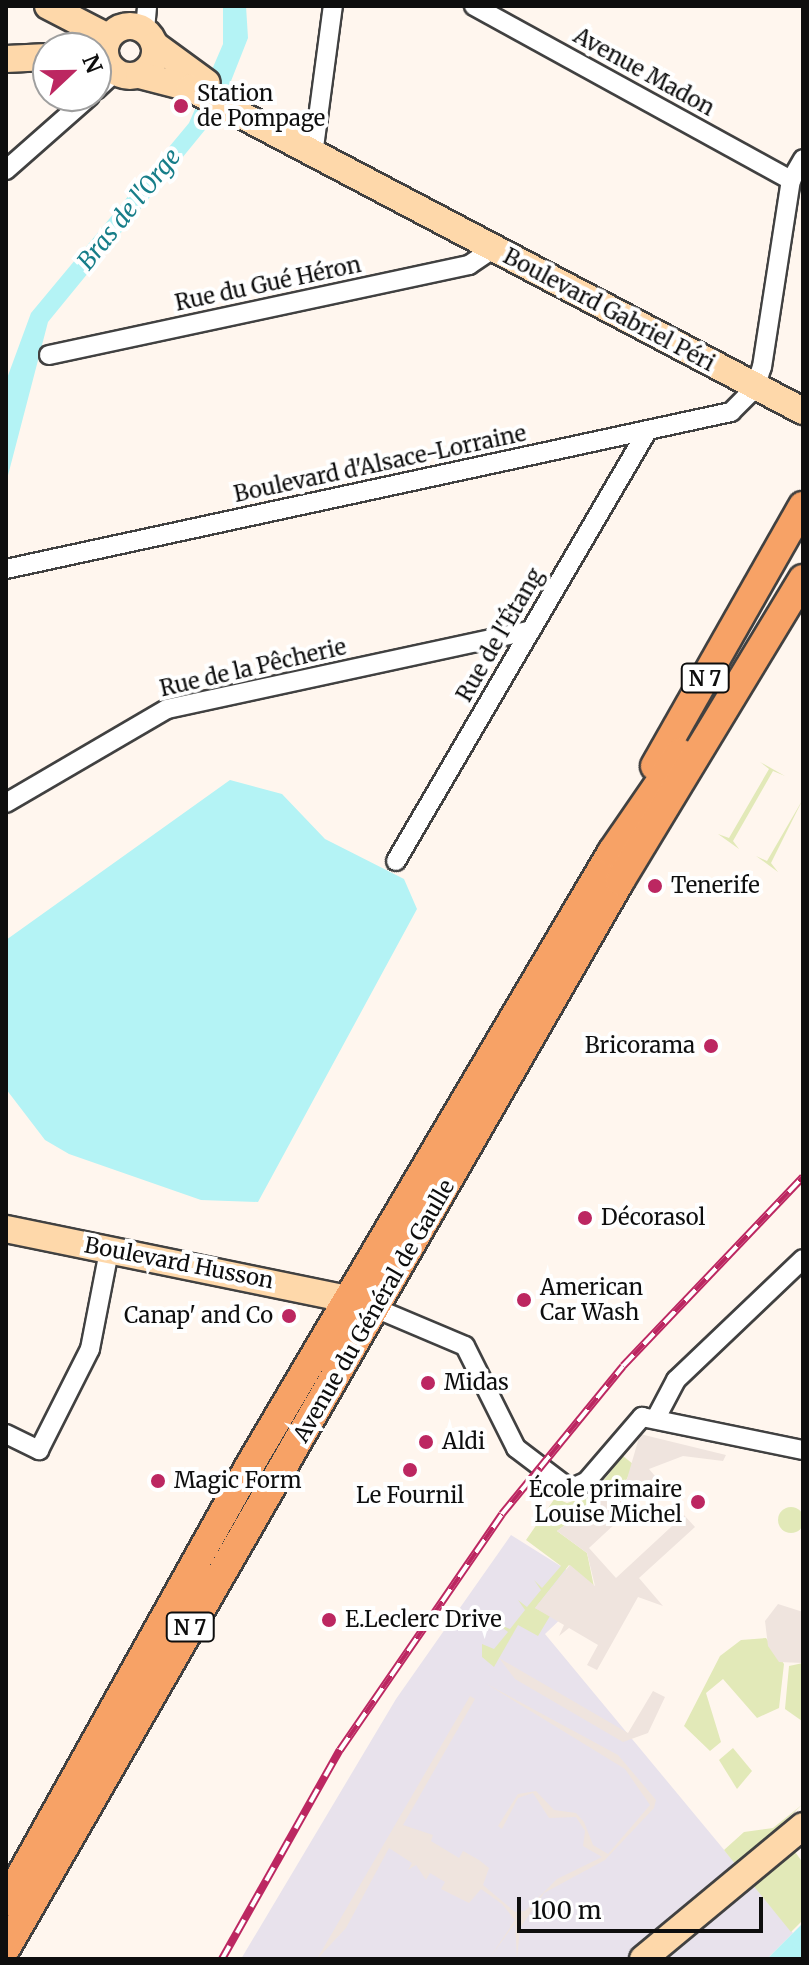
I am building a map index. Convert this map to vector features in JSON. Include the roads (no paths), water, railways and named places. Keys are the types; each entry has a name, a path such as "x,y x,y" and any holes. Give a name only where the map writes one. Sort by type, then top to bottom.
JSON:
{"main road":[{"name":"Boulevard Gabriel Péri","path":"48,6 80,32"},
{"path":"121,26 149,27 153,60 112,58 121,26"},
{"name":"Boulevard Gabriel Péri","path":"149,27 202,88"},
{"path":"6,59 32,58"},
{"name":"Boulevard Gabriel Péri","path":"112,58 202,88 316,148 493,249 803,411"},
{"name":"Avenue du Général de Gaulle","path":"6,1948 803,506"},
{"name":"Avenue du Général de Gaulle","path":"620,881 685,746 803,541"},
{"name":"Avenue du Général de Gaulle","path":"6,1902 250,1465 364,1304 803,579"},
{"name":"Avenue du Général de Gaulle","path":"612,852 685,746"},
{"name":"Boulevard Husson","path":"6,1229 364,1304"},
{"path":"643,1959 803,1826"}],"street":[{"path":"316,148 333,6"},
{"name":"Avenue Madon","path":"474,6 791,180"},
{"path":"6,170 72,112"},
{"path":"755,388 791,180 803,159"},
{"name":"Rue du Gué Héron","path":"49,355 469,265 493,249"},
{"name":"Boulevard d'Alsace-Lorraine","path":"6,569 724,415 755,388"},
{"name":"Rue de l'Étang","path":"396,861 646,433"},
{"name":"Rue de la Pêcherie","path":"6,803 167,709 531,630"},
{"path":"6,1434 39,1450 90,1349 109,1251"},
{"path":"656,1418 676,1380 803,1259"},
{"path":"364,1304 465,1346 516,1448 570,1489 586,1482 637,1420 656,1418 757,1446 803,1450"}],"water":[{"name":"Bras de l'Orge","path":"223,6 246,6 248,38 218,114 48,322 6,483 6,381 31,313 189,123 223,44"},
{"path":"230,780 282,794 325,839 404,879 417,909 258,1202 201,1200 69,1154 45,1140 6,1089 6,940"},
{"path":"803,1923 803,1959 767,1959"}],"railway":[{"path":"222,1959 340,1750 502,1514 623,1366 803,1177"}],"place":[{"name":"Station de Pompage","path":"181,106"},
{"name":"Tenerife","path":"655,886"},
{"name":"Bricorama","path":"711,1046"},
{"name":"Décorasol","path":"585,1218"},
{"name":"American Car Wash","path":"524,1300"},
{"name":"Canap' and Co","path":"289,1316"},
{"name":"Midas","path":"428,1383"},
{"name":"Aldi","path":"426,1442"},
{"name":"Le Fournil","path":"410,1470"},
{"name":"Magic Form","path":"158,1481"},
{"name":"École primaire Louise Michel","path":"698,1502"},
{"name":"E.Leclerc Drive","path":"329,1620"}]}
